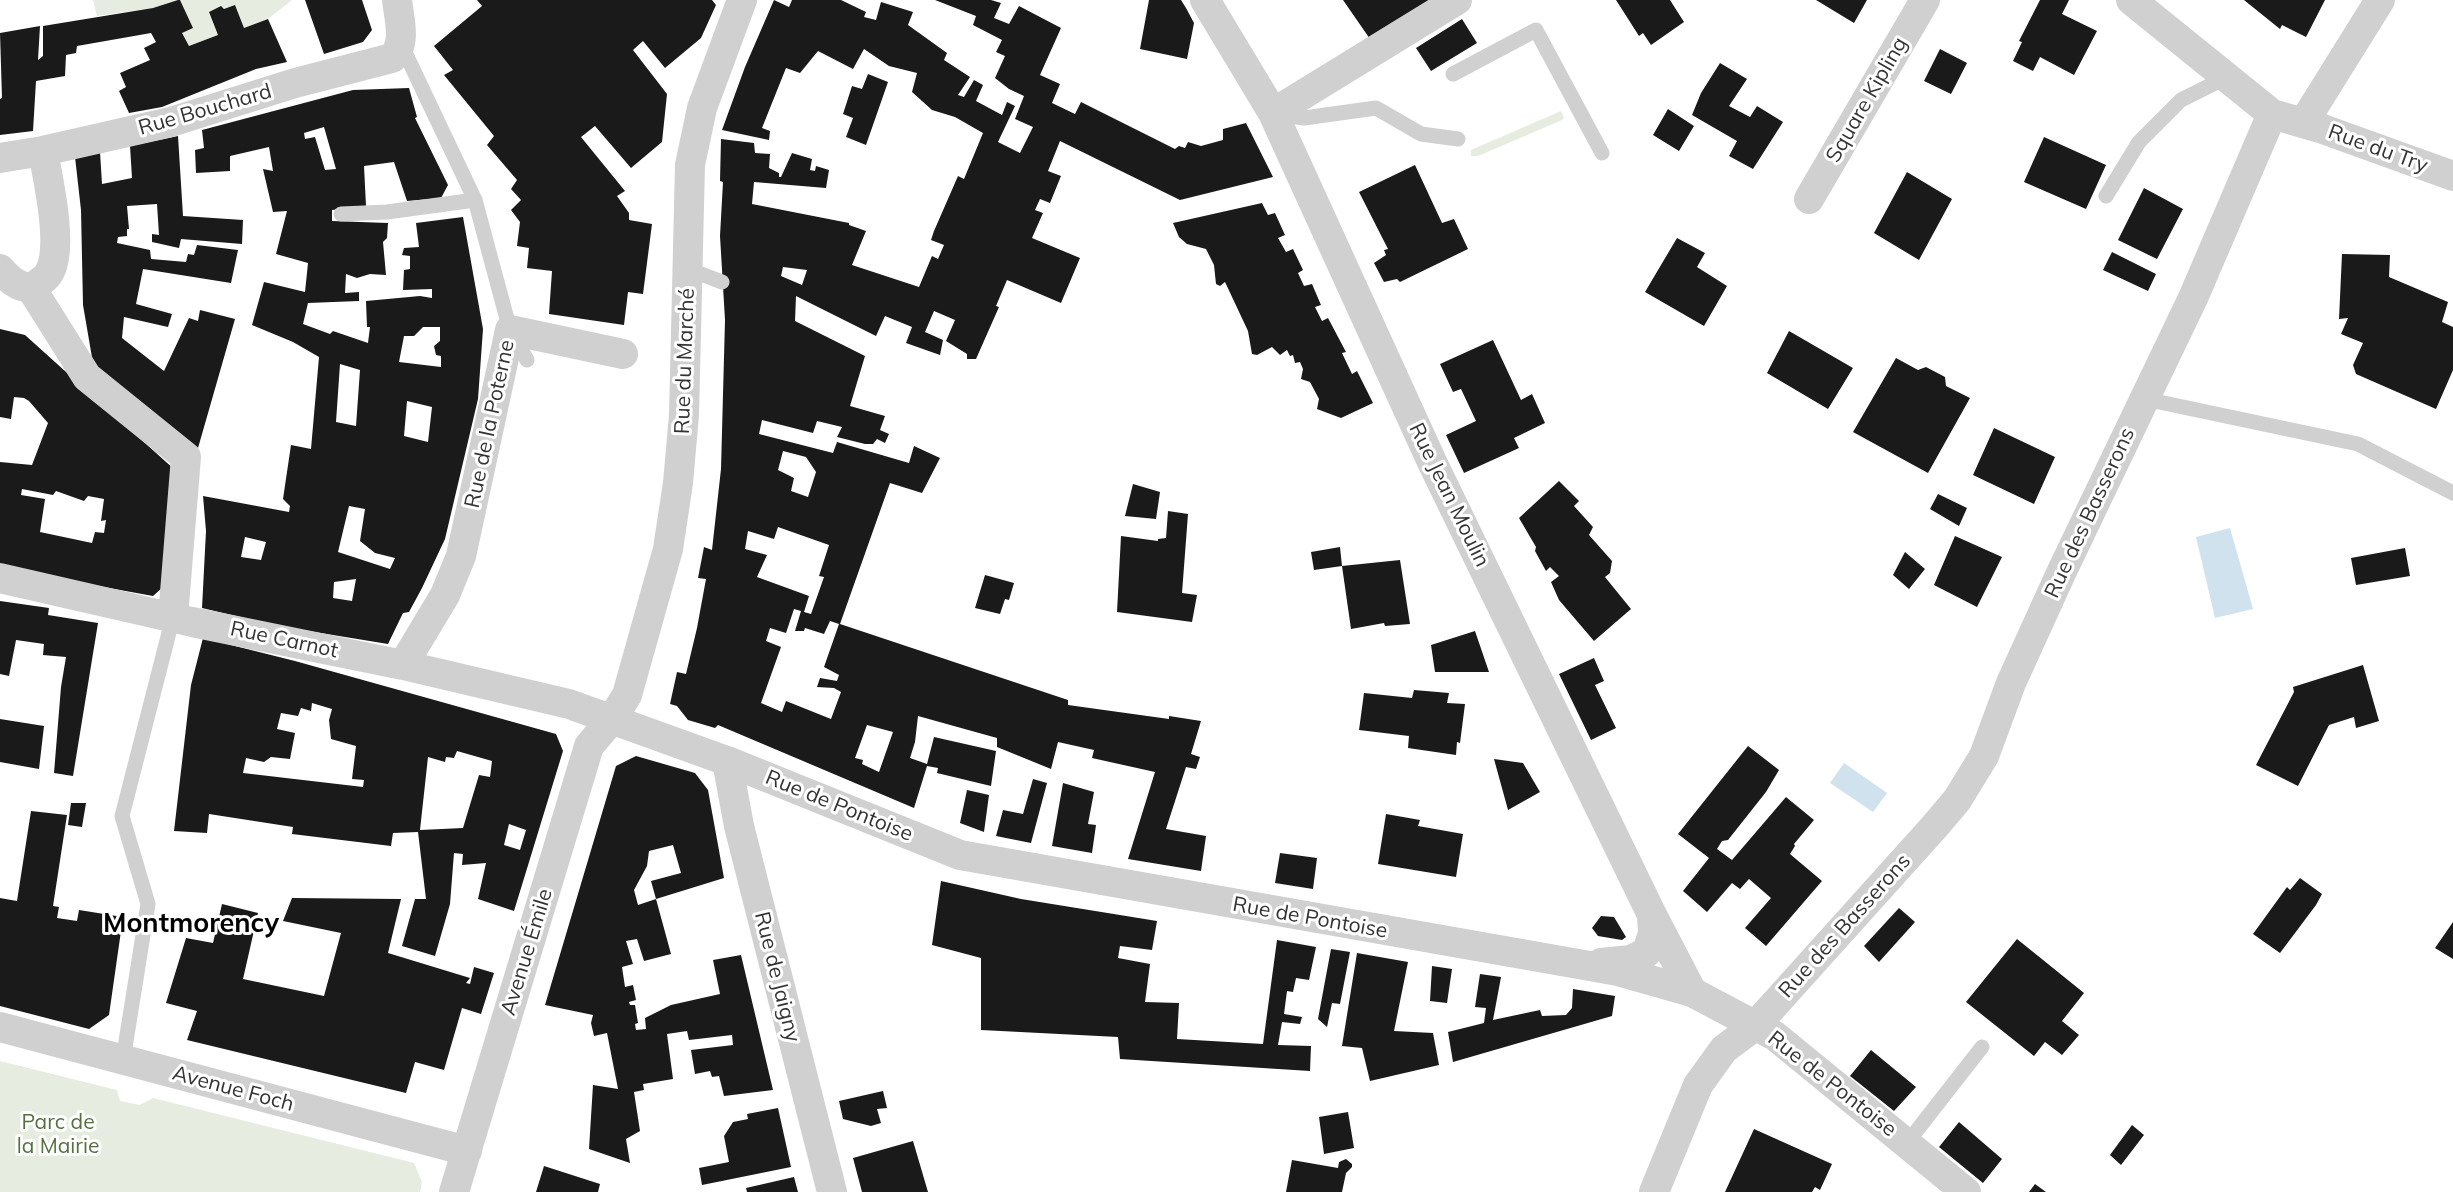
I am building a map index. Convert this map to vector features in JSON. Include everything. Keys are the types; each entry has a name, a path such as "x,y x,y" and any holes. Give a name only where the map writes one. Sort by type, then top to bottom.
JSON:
{"street":[{"path":"397,0 401,44"},
{"name":"Rue du Marché","path":"612,719 627,695 669,549 684,415 672,352 688,269 690,165 702,108 742,0"},
{"name":"Rue Jean Moulin","path":"1205,0 1273,113 1432,462 1652,915 1692,992"},
{"path":"1273,113 1457,0"},
{"name":"Square Kipling","path":"1809,199 1925,0"},
{"path":"2131,0 2272,114"},
{"path":"2304,122 2380,0"},
{"name":"Rue Bouchard","path":"0,158 43,151 171,122 294,83 392,58 398,53 401,44"},
{"name":"Rue du Try","path":"2272,114 2304,122 2453,176"},
{"name":"Rue des Basserons","path":"1654,1192 1698,1085 1724,1049 1755,1026 1957,800 1984,756 2025,652 2193,298 2272,114"},
{"path":"0,269 12,281 23,287 31,288 48,274 54,262 53,206 43,151"},
{"path":"31,288 87,376 186,457 173,617"},
{"path":"510,330 622,354"},
{"name":"Rue de la Poterne","path":"403,665 444,595 461,556 510,330"},
{"name":"Rue Carnot","path":"0,578 403,665 569,704 612,719"},
{"name":"Rue de Pontoise","path":"612,719 727,761 960,855 1618,971 1692,992 1776,1036 1966,1192"},
{"name":"Avenue Émile","path":"454,1192 589,746 612,719"},
{"name":"Rue de Jaigny","path":"727,761 739,826 832,1192"},
{"path":"1583,965 1631,960 1647,952 1653,933 1652,915"},
{"name":"Avenue Foch","path":"0,1027 466,1151"}],"lane":[{"path":"1453,74 1536,30 1602,153"},
{"name":"Rue de la Poterne","path":"401,44 475,200 510,330"},
{"path":"2106,196 2139,142 2181,100 2227,77"},
{"path":"1273,113 1304,118 1376,108 1421,134 1458,140"},
{"path":"341,214 387,212 475,200"},
{"path":"688,269 722,282"},
{"path":"510,330 527,360"},
{"path":"2145,399 2358,444 2453,493"},
{"path":"123,1060 148,904 122,816 173,617"},
{"path":"1907,1143 1982,1047"}],"green space":[{"path":"93,0 178,0 153,8 97,16"},
{"path":"180,0 292,0 268,19 244,28 235,5 224,9 221,7 209,13 218,35 189,46 182,33 193,28"},
{"path":"1561,111 1564,118 1562,120 1478,156 1471,156 1471,150"},
{"name":"Parc de la Mairie","path":"0,1061 117,1090 120,1101 140,1105 153,1098 414,1163 422,1182 420,1192 0,1192"}],"water":[{"path":"2230,528 2253,609 2215,618 2196,537"},
{"path":"1844,763 1887,793 1873,812 1830,783"}],"building":[{"path":"178,0 193,28 182,33 189,46 218,35 209,12 221,6 224,9 235,5 244,28 268,19 287,62 256,69 162,107 129,113 119,91 126,87 120,73 150,60 144,48 156,42 151,33 77,46 76,53 66,55 65,76 36,81 33,131 0,135 0,99 2,98 0,33 40,26 38,60 43,56 43,26 153,8"},
{"path":"305,0 362,0 372,30 363,42 324,54"},
{"path":"477,0 712,0 716,5 701,38 665,68 643,41 633,50 667,94 662,142 631,168 595,126 581,137 625,191 617,196 629,213 629,220 652,224 643,294 628,292 624,325 549,314 552,271 527,268 529,248 517,246 520,222 511,210 521,200 511,189 517,180 487,145 494,136 444,75 453,70 434,46 482,6"},
{"path":"774,0 789,7 792,0 841,0 866,12 864,17 876,20 881,2 913,12 908,25 947,53 944,60 970,77 958,95 964,97 974,80 983,85 976,101 1002,115 1007,102 1015,106 998,142 1020,153 1033,127 1015,119 1024,96 1009,89 995,78 1005,56 996,52 1002,40 973,25 976,16 935,0 991,0 1001,3 994,18 1009,24 1019,6 1061,28 1040,75 1060,84 1052,103 1075,114 1081,102 1175,149 1179,146 1185,148 1188,142 1201,146 1223,140 1223,129 1246,123 1273,177 1180,200 1060,141 1048,171 1061,176 1050,203 1040,199 1035,210 1043,213 1032,238 1080,258 1061,303 1007,280 996,306 999,307 976,359 967,359 967,354 946,341 955,320 934,311 925,332 943,340 940,355 906,343 912,327 885,316 876,336 796,296 795,321 865,356 850,406 885,416 880,430 889,434 885,443 877,439 873,444 865,444 837,437 842,427 817,421 813,433 762,420 759,434 833,453 837,442 909,463 914,446 940,458 922,493 890,483 840,624 1068,700 1068,705 1169,719 1169,716 1201,721 1191,754 1200,757 1196,769 1186,767 1166,829 1206,836 1201,871 1128,859 1155,772 1092,758 1094,750 1058,742 1051,769 997,747 997,738 918,716 915,742 910,758 927,764 934,737 996,751 991,786 937,773 938,768 927,766 914,808 718,725 715,728 688,720 677,706 670,704 677,672 686,674 697,628 706,579 698,578 704,547 712,550 721,469 725,320 720,236 723,182 720,181 721,139 754,143 755,153 770,154 769,168 779,173 779,177 792,153 812,159 810,170 815,171 816,166 829,170 826,188 754,182 752,204 849,223 849,225 866,231 852,265 919,287 932,256 938,259 944,245 931,240 934,231 958,176 964,179 983,133 955,117 932,110 912,92 917,73 889,66 864,49 853,69 818,51 800,73 786,68 762,128 770,131 769,140 722,130 745,67","holes":["783,267 807,270 802,285 781,276","783,451 806,457 816,472 808,497 791,491 794,478 778,470","778,527 829,545 819,576 824,577 811,614 804,612 809,596 757,577 767,555 745,549 748,531 774,539","794,609 801,611 795,631 804,631 805,628 824,634 830,621 839,624 824,667 839,675 837,681 820,678 817,687 834,688 841,692 831,719 786,701 782,712 761,703 781,647 766,641 770,628 786,633","867,725 893,732 879,772 862,764 863,760 855,758"]},
{"path":"1149,0 1181,0 1194,23 1187,59 1140,49"},
{"path":"1343,0 1434,0 1370,39"},
{"path":"1616,0 1670,0 1684,22 1651,45 1643,33 1639,36"},
{"path":"1816,0 1867,0 1854,23"},
{"path":"2040,0 2069,0 2062,14 2097,31 2074,75 2040,57 2033,71 2013,61 2022,42 2019,41"},
{"path":"2244,0 2325,0 2306,37 2282,25 2280,29"},
{"path":"1462,19 1477,43 1431,71 1416,48"},
{"path":"1940,49 1967,63 1951,94 1924,81"},
{"path":"1720,63 1747,79 1729,106 1750,117 1757,106 1783,122 1753,169 1729,156 1737,141 1692,115 1701,93"},
{"path":"868,74 888,82 866,145 846,137 853,118 843,114 852,86 862,89"},
{"path":"409,88 417,117 415,118 448,185 441,198 407,201 394,162 364,166 366,206 332,210 332,221 388,223 387,238 383,242 386,275 370,274 357,278 346,274 345,293 359,292 359,301 308,303 303,324 330,334 333,331 368,343 370,327 367,327 366,301 420,296 432,298 432,289 403,290 404,270 410,269 410,256 402,255 404,248 419,247 416,223 463,217 483,329 478,399 445,539 409,612 403,613 388,644 278,626 202,608 206,531 203,496 289,512 290,506 283,499 291,445 311,449 319,357 293,342 252,325 264,282 305,292 308,263 276,254 287,211 273,212 263,169 273,171 269,147 230,156 230,171 196,173 195,150 204,148 202,130 353,90","holes":["324,127 336,169 325,170 315,137 305,139 304,133","423,327 440,327 440,341 434,346 436,355 441,356 441,367 399,362 404,336 414,336","340,364 360,370 356,426 336,422","407,401 432,407 428,442 404,436","349,506 365,509 360,541 375,553 395,558 390,569 338,552","245,537 266,542 261,560 241,557","356,579 352,601 333,598 334,582"]},
{"path":"1668,109 1694,126 1679,151 1653,135"},
{"path":"178,136 183,216 243,220 242,244 181,239 179,248 152,242 152,234 159,235 157,204 127,206 129,229 127,229 127,236 118,237 117,243 150,250 151,259 186,262 188,254 194,255 197,245 238,250 231,283 143,269 136,304 172,314 168,327 124,317 122,338 164,371 189,318 198,321 200,310 235,319 198,448 94,369 83,305 81,210 75,157 100,152 102,184 132,178 130,146"},
{"path":"2044,137 2106,165 2086,209 2024,182"},
{"path":"1415,165 1442,223 1454,219 1468,249 1400,282 1397,279 1384,282 1374,263 1386,255 1384,250 1388,249 1359,192"},
{"path":"1907,172 1952,199 1919,260 1874,233"},
{"path":"2144,188 2183,209 2157,259 2118,240"},
{"path":"1262,203 1268,215 1275,213 1285,235 1278,238 1286,252 1293,249 1303,270 1298,273 1304,286 1312,284 1321,305 1315,307 1322,321 1328,318 1346,352 1342,353 1352,374 1357,371 1373,403 1341,418 1317,409 1319,399 1310,382 1301,379 1303,369 1300,362 1295,363 1293,355 1290,356 1287,350 1280,355 1272,347 1257,355 1252,354 1248,331 1225,282 1220,286 1216,284 1214,265 1206,249 1187,244 1179,237 1173,223"},
{"path":"1677,238 1705,253 1697,267 1727,286 1704,326 1645,292"},
{"path":"2112,252 2156,274 2148,291 2103,270"},
{"path":"2342,254 2390,255 2389,277 2448,302 2442,322 2453,327 2453,370 2436,409 2356,374 2353,365 2363,343 2341,334 2348,318 2339,319"},
{"path":"0,329 25,335 175,470 162,588 153,596 0,568 0,462 32,465 48,423 24,398 14,397 11,419 0,417","holes":["22,489 53,495 56,491 84,501 88,496 104,499 101,521 106,520 104,533 95,532 92,543 40,532 45,499 21,495"]},
{"path":"1789,331 1853,368 1828,409 1767,373"},
{"path":"1493,340 1521,400 1532,394 1545,423 1514,438 1519,448 1464,473 1446,435 1476,421 1461,389 1453,392 1440,364"},
{"path":"1896,358 1918,370 1926,367 1945,377 1946,386 1970,398 1928,473 1853,432"},
{"path":"1994,428 2055,457 2034,504 1973,475"},
{"path":"1559,481 1579,501 1574,506 1593,527 1589,535 1612,561 1610,573 1605,577 1631,609 1594,641 1559,600 1551,582 1559,576 1550,567 1546,571 1535,551 1536,547 1519,518"},
{"path":"1133,484 1160,492 1156,519 1125,516"},
{"path":"1938,494 1967,508 1959,526 1930,509"},
{"path":"1168,511 1188,514 1182,593 1197,595 1192,622 1117,612 1121,536 1158,541 1158,539 1166,538"},
{"path":"1955,536 2002,557 1977,607 1934,585"},
{"path":"1340,547 1342,566 1314,570 1311,552"},
{"path":"2405,548 2410,576 2356,585 2351,558"},
{"path":"1905,552 1925,569 1909,589 1893,575"},
{"path":"1400,560 1410,624 1385,626 1384,623 1351,629 1342,566"},
{"path":"985,575 1014,583 1009,600 1005,599 1000,614 975,608"},
{"path":"0,601 49,608 48,615 98,623 73,776 54,773 61,687 66,657 43,655 44,644 16,640 9,676 0,674"},
{"path":"1475,631 1489,672 1435,672 1431,645"},
{"path":"203,638 295,661 556,734 563,751 514,911 478,899 486,863 462,865 463,854 454,853 450,904 435,956 402,946 415,899 426,899 418,832 393,833 391,846 292,834 293,827 209,814 207,833 174,831 191,685","holes":["312,703 332,709 329,720 331,739 356,746 352,779 364,780 363,787 243,773 246,758 264,762 271,757 290,759 295,733 277,729 281,713 298,716 301,708 311,711","457,751 492,761 490,777 479,775 463,828 420,830 428,757 445,762 446,757 454,758","509,824 526,830 520,850 504,845"]},
{"path":"1594,658 1604,681 1595,685 1616,728 1591,740 1559,674"},
{"path":"2363,665 2379,721 2356,728 2354,717 2329,725 2298,786 2256,765 2294,692 2293,687"},
{"path":"1414,690 1449,693 1447,703 1465,704 1460,743 1457,742 1456,755 1408,748 1409,736 1359,730 1364,693 1412,698"},
{"path":"0,719 44,726 39,769 0,762"},
{"path":"1748,746 1779,770 1766,792 1728,840 1722,841 1717,849 1732,860 1786,797 1814,820 1794,844 1790,854 1822,881 1766,946 1745,928 1771,898 1749,879 1740,889 1732,883 1707,912 1683,891 1709,858 1678,834"},
{"path":"636,756 695,773 708,790 724,878 656,899 671,954 644,961 637,939 626,941 633,964 622,967 625,987 633,985 636,1000 629,1002 630,1005 635,1005 638,1023 635,1024 636,1030 646,1029 645,1018 671,1005 720,994 713,960 741,955 773,1090 724,1096 719,1076 712,1077 710,1071 695,1074 691,1050 733,1045 732,1035 689,1040 687,1031 667,1034 673,1079 643,1084 644,1090 634,1092 640,1131 626,1139 630,1163 589,1149 593,1085 618,1089 607,1033 594,1036 591,1023 593,1015 545,1005 616,766","holes":["673,845 681,873 651,881 656,899 638,905 634,890 647,866 649,851"]},
{"path":"1494,759 1523,763 1540,792 1508,810"},
{"path":"1033,779 1047,783 1031,843 996,836 1003,810 1023,814"},
{"path":"1063,783 1094,792 1088,824 1096,825 1092,853 1052,846"},
{"path":"967,790 989,795 984,832 960,823"},
{"path":"71,803 86,803 82,827 68,825"},
{"path":"31,811 67,815 53,906 59,907 57,918 77,921 79,910 123,917 109,1015 89,1029 0,1006 0,898 17,901"},
{"path":"1386,814 1420,820 1418,826 1463,834 1456,877 1378,864"},
{"path":"1280,853 1317,858 1313,889 1275,883"},
{"path":"2300,878 2322,894 2280,953 2253,934 2287,887 2290,890"},
{"path":"941,881 1021,899 1157,921 1152,950 1120,946 1118,958 1150,964 1145,1002 1179,1003 1177,1039 1263,1044 1277,940 1316,947 1309,980 1296,978 1293,992 1287,991 1284,1014 1302,1017 1300,1024 1282,1022 1278,1045 1311,1046 1310,1071 1120,1059 1118,1037 981,1030 981,958 932,945"},
{"path":"292,898 401,899 388,953 470,978 466,983 470,984 474,967 494,973 481,1014 462,1008 444,1070 415,1062 406,1093 187,1040 197,1011 166,1003 186,938 213,943 222,904 258,913 243,979 324,996 341,933 283,921"},
{"path":"1899,908 1915,922 1879,962 1864,946"},
{"path":"1601,916 1614,917 1626,937 1622,940 1598,936 1592,928"},
{"path":"2453,922 2453,959 2435,948"},
{"path":"2017,939 2084,993 2062,1021 2079,1035 2062,1055 2045,1042 2034,1056 1966,1002"},
{"path":"1331,949 1350,952 1340,1004 1332,1003 1327,1027 1318,1019"},
{"path":"1357,953 1408,962 1394,1031 1433,1033 1439,1065 1370,1081 1362,1048 1342,1046"},
{"path":"1432,966 1452,969 1447,1003 1430,1001"},
{"path":"1480,974 1501,977 1493,1020 1540,1010 1542,1016 1566,1015 1572,1008 1573,989 1615,996 1612,1016 1453,1062 1448,1032 1484,1023 1486,1008 1475,1007"},
{"path":"1871,1050 1916,1087 1894,1111 1850,1076"},
{"path":"883,1091 887,1108 877,1109 881,1123 871,1126 843,1119 839,1101"},
{"path":"778,1108 791,1167 702,1185 699,1168 729,1162 724,1136 733,1122 748,1119 747,1114"},
{"path":"1348,1112 1354,1148 1324,1154 1319,1117"},
{"path":"1959,1122 2002,1159 1983,1183 1939,1147"},
{"path":"2132,1125 2144,1135 2121,1165 2110,1155"},
{"path":"1754,1129 1832,1164 1820,1190 1815,1187 1812,1192 1725,1192"},
{"path":"913,1141 928,1192 862,1192 853,1158"},
{"path":"1346,1159 1352,1167 1346,1173 1342,1192 1286,1192 1292,1160 1338,1168 1339,1162"},
{"path":"544,1166 600,1184 598,1192 536,1192"},
{"path":"794,1177 798,1192 747,1192 746,1188"},
{"path":"2035,1184 2046,1192 2029,1192"}],"district":[{"name":"Montmorency","path":"191,924"}]}
